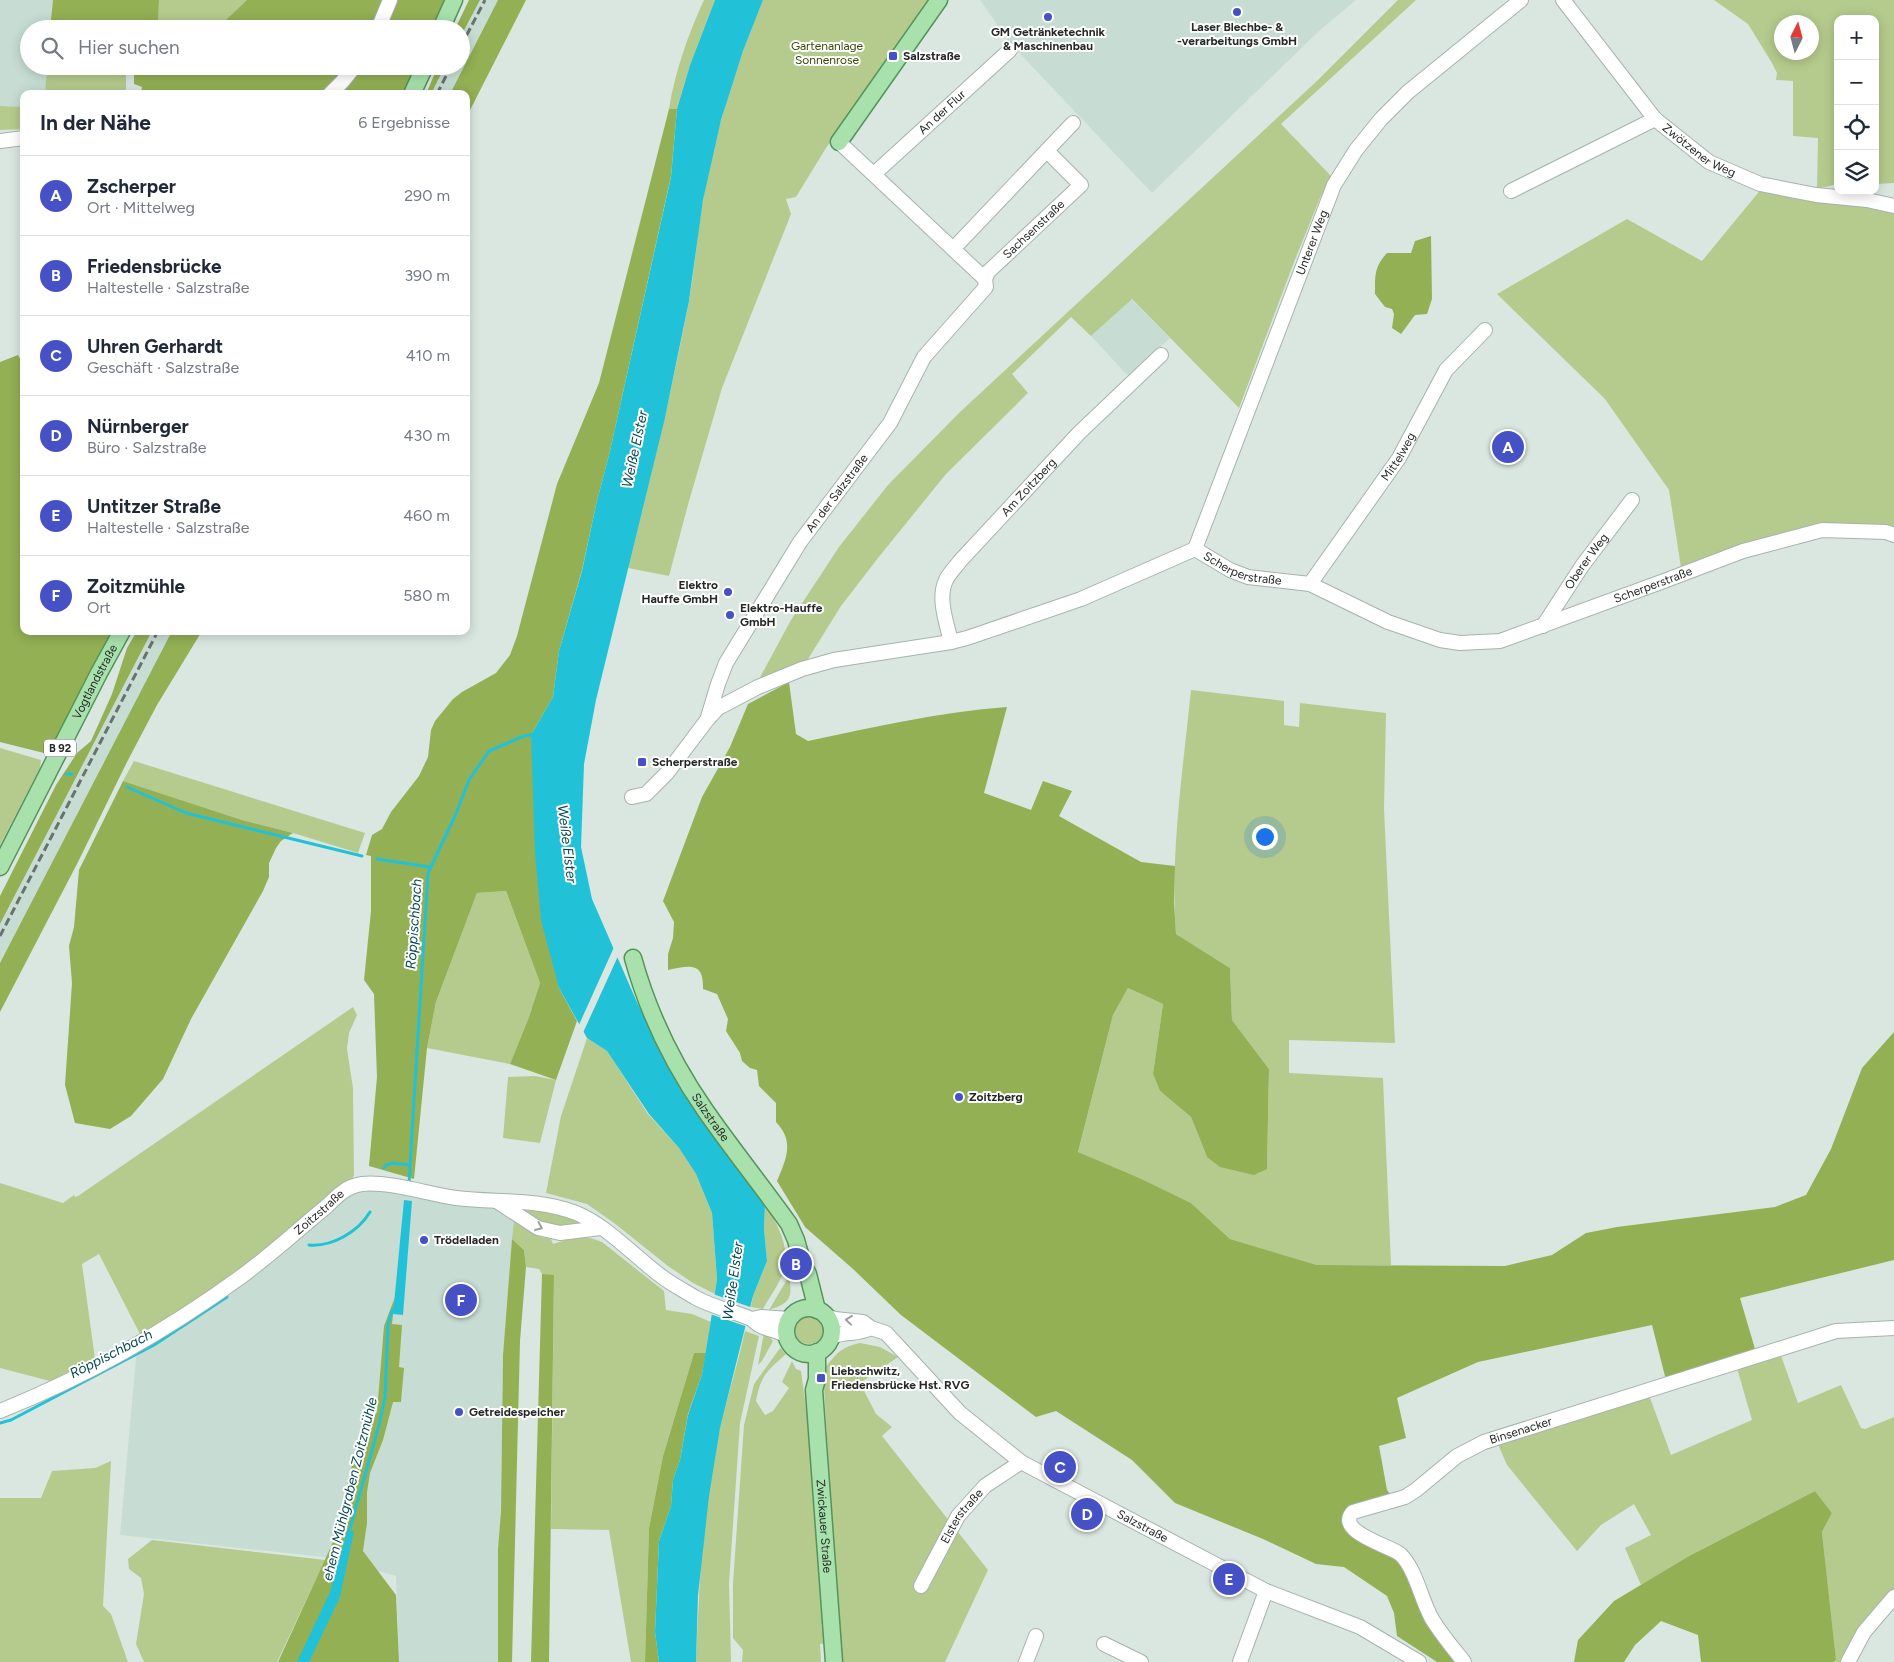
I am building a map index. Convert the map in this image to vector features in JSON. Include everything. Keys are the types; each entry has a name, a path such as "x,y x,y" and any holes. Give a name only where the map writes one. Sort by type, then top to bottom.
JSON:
{"main road":[{"path":"445,20 454,0"},
{"path":"839,142 939,0"},
{"path":"414,90 421,75"},
{"name":"Vogtlandstraße","path":"0,867 120,635"},
{"name":"Salzstraße","path":"633,958 641,987 653,1017 677,1063 704,1108 788,1224 796,1240 803,1265 800,1276 802,1303 808,1313"},
{"path":"786,1336 786,1329 808,1313 831,1326 830,1337 825,1347 818,1352 809,1354 801,1352"},
{"name":"Zwickauer Straße","path":"786,1336 792,1346 801,1352 814,1390"},
{"name":"Zwickauer Straße","path":"818,1352 817,1379 814,1390 834,1662"}],"street":[{"path":"382,20 390,0"},
{"name":"Unterer Weg","path":"1195,549 1334,185 1356,150 1388,112 1408,92 1521,0"},
{"name":"Zwötzener Weg","path":"1563,0 1655,119 1709,162 1751,181 1816,195 1867,200 1894,206"},
{"name":"An der Flur","path":"874,174 1010,50"},
{"path":"334,90 348,75"},
{"path":"1511,191 1655,119"},
{"path":"954,248 1074,123"},
{"path":"0,141 20,138"},
{"path":"839,142 986,279"},
{"name":"Sachsenstraße","path":"986,279 988,272 1081,185 1047,151"},
{"name":"An der Salzstraße","path":"707,720 726,662 800,542 890,422 924,357 986,287 986,279"},
{"name":"Mittelweg","path":"1310,584 1399,458 1446,370 1485,330"},
{"name":"Am Zoitzberg","path":"951,642 942,592 946,580 960,561 1079,433 1161,356"},
{"name":"Oberer Weg","path":"1543,626 1582,566 1632,500"},
{"name":"Scherperstraße","path":"632,797 646,794 667,773 718,708 802,669 834,660 951,642 1081,599 1195,549 1230,570 1248,577 1310,584 1388,622 1440,640 1460,643 1500,641 1743,551 1813,532 1831,530 1886,532 1894,535"},
{"name":"Zoitzstraße","path":"0,1411 84,1372 167,1326 244,1275 349,1187 373,1184 458,1198 497,1202 517,1201 554,1206 591,1219 662,1277 717,1308 752,1319 759,1325 808,1313"},
{"name":"Zoitzstraße","path":"497,1202 538,1228 560,1233 600,1228"},
{"name":"Salzstraße","path":"808,1313 835,1319 863,1322 871,1328 886,1333 960,1413 1021,1462 1266,1591 1360,1627 1419,1662"},
{"name":"Zoitzstraße","path":"769,1323 786,1336"},
{"path":"830,1337 836,1334 863,1332 871,1328"},
{"name":"Binsenacker","path":"1464,1662 1432,1618 1407,1562 1395,1551 1350,1526 1350,1515 1353,1512 1405,1497 1458,1456 1484,1442 1836,1331 1894,1328"},
{"name":"Elsterstraße","path":"921,1586 958,1516 985,1486 1021,1462"},
{"path":"1240,1662 1266,1591"},
{"path":"1848,1662 1864,1632 1894,1597"},
{"path":"1026,1662 1036,1636"},
{"path":"1104,1644 1141,1662"}],"shaded area":[{"path":"0,0 53,0 51,20 20,20 20,75 46,75 45,90 20,90 20,107 0,106"},
{"path":"480,0 498,0 470,55 469,20"},
{"path":"980,0 1356,0 1318,32 1152,193 1009,42"},
{"path":"440,75 460,75 452,90 433,90"},
{"path":"1131,299 1170,338 1129,377 1091,336"},
{"path":"150,635 170,635 0,963 0,924"},
{"path":"371,1190 497,1202 514,1215 503,1355 501,1511 498,1549 498,1662 399,1662 396,1576 333,1558 120,1535 137,1347 346,1196 354,1192"}],"green space":[{"path":"53,0 159,0 158,20 51,20"},
{"path":"159,0 247,0 226,20 158,20"},
{"path":"247,0 446,0 437,20 226,20"},
{"path":"469,0 480,0 469,20 459,20"},
{"path":"498,0 526,0 470,110 470,90 452,90 460,75 470,75 470,55"},
{"path":"704,0 715,0 690,65 677,109 669,109 683,53"},
{"name":"Gartenanlage Sonnenrose","path":"763,0 929,0 826,148 796,197 786,199 791,214 722,388 669,576 628,568 682,335 691,289 703,200 714,149 735,73"},
{"path":"1398,0 1416,0 1281,124 1332,177 1320,198 1294,262 1239,408 1132,299 1091,336 1071,317 1012,374 1028,393 946,474 841,606 808,659 757,683 791,620 839,547 888,485 960,412 1318,80"},
{"path":"1714,0 1894,0 1894,183 1879,184 1879,15 1834,15 1834,185 1817,189 1818,138 1793,136 1793,81 1776,80 1777,73 1748,24"},
{"path":"46,75 126,75 126,90 45,90"},
{"path":"134,75 413,75 406,90 142,90 142,87 134,84"},
{"path":"434,75 440,75 433,90 428,90"},
{"path":"0,106 20,107 20,129 0,130"},
{"path":"669,109 677,109 671,176 582,570 559,651 553,697 531,735 559,988 577,1021 556,1080 510,1064 540,983 506,891 477,893 436,1002 427,1048 414,1179 369,1166 377,1077 374,994 364,980 371,911 371,856 366,855 372,835 382,829 391,812 419,776 428,757 431,730 435,721 453,699 496,673 510,655 517,636 557,484 599,383"},
{"path":"1762,188 1894,211 1894,535 1822,530 1682,574 1669,490 1605,399 1497,294 1627,219 1702,261"},
{"path":"1431,236 1432,299 1427,314 1415,315 1401,334 1392,328 1394,314 1392,309 1385,307 1375,294 1377,267 1387,253 1411,253 1415,241"},
{"path":"18,355 20,359 20,635 113,635 51,749 44,753 0,742 0,362"},
{"path":"135,635 150,635 0,924 0,896 56,785 77,753 91,741 112,694 127,648"},
{"path":"170,635 200,635 157,705 0,1012 0,963"},
{"path":"789,682 796,734 808,741 932,716 1007,707 984,793 1031,810 1043,781 1072,791 1059,816 1141,862 1175,866 1174,902 1176,934 1230,968 1232,1020 1269,1069 1267,1169 1254,1175 1220,1167 1207,1157 1191,1117 1160,1091 1153,1074 1163,1004 1128,988 1113,1015 1078,1152 1191,1203 1230,1239 1317,1265 1505,1266 1552,1255 1586,1233 1617,1227 1775,1207 1806,1195 1831,1149 1862,1068 1894,1032 1894,1260 1740,1298 1755,1349 1666,1380 1652,1325 1478,1362 1397,1398 1406,1438 1379,1446 1387,1490 1394,1499 1344,1521 1401,1556 1463,1662 1437,1662 1397,1636 1394,1613 1387,1596 1344,1567 1316,1564 1263,1539 1175,1503 1132,1460 1056,1411 1036,1417 901,1315 805,1227 777,1181 786,1158 787,1144 782,1129 776,1122 776,1103 759,1086 757,1070 750,1068 742,1061 740,1053 726,1031 728,1019 717,994 703,989 703,980 698,970 694,967 682,967 668,970 668,954 673,938 674,922 663,901 702,797 730,747 748,704"},
{"path":"1191,690 1284,701 1284,725 1299,727 1300,703 1386,713 1384,809 1395,1043 1289,1040 1289,1073 1383,1078 1391,1265 1317,1265 1230,1239 1191,1203 1078,1152 1113,1015 1128,988 1163,1004 1153,1074 1160,1091 1191,1117 1207,1157 1267,1169 1269,1069 1232,1020 1230,968 1176,934 1176,842"},
{"path":"0,748 41,760 40,768 0,845"},
{"path":"134,761 365,833 358,853 242,820 123,781"},
{"path":"123,781 242,820 293,833 281,841 276,848 269,863 269,877 263,891 191,1019 163,1079 131,1116 110,1129 75,1123 65,1085 72,983 69,946 74,927 79,870"},
{"path":"506,891 540,983 510,1064 427,1048 436,1002 477,893"},
{"path":"353,1007 357,1015 349,1033 347,1049 353,1088 354,1175 352,1179 331,1193 242,1268 181,1310 140,1334 99,1254 82,1264 95,1359 50,1381 0,1368 0,1183 63,1203 74,1195 75,1197 78,1196"},
{"path":"587,1038 607,1051 648,1114 679,1148 696,1174 712,1213 717,1279 715,1294 693,1283 668,1266 587,1204 546,1193 561,1116"},
{"path":"535,1076 556,1080 540,1143 503,1138 508,1077"},
{"path":"514,1204 527,1205 588,1224 554,1227 542,1225"},
{"path":"765,1204 783,1240 786,1259 781,1278 763,1309 751,1307 753,1296 767,1261 764,1229"},
{"path":"514,1219 541,1237 551,1239 553,1244 578,1238 589,1238 602,1242 664,1291 666,1310 692,1314 711,1322 706,1353 694,1353 663,1456 649,1528 645,1662 631,1662 609,1530 551,1529 554,1276 542,1274 539,1269 526,1267 524,1250 512,1239"},
{"path":"512,1239 524,1250 526,1267 520,1341 512,1662 498,1662 498,1549 501,1511 503,1355"},
{"path":"542,1274 554,1275 549,1662 531,1662"},
{"path":"789,1276 791,1290 788,1299 782,1305 769,1310"},
{"path":"395,1297 392,1324 402,1325 399,1367 404,1368 401,1402 393,1402 383,1440 370,1473 363,1551 396,1595 399,1662 278,1662 333,1542 357,1445 377,1412 384,1326"},
{"path":"809,1316 819,1320 823,1330 819,1340 809,1344 799,1340 795,1330 799,1320"},
{"path":"745,1331 759,1336 740,1423 729,1583 731,1662 696,1662 700,1574 714,1456"},
{"path":"764,1333 773,1341 758,1365"},
{"path":"860,1343 880,1347 898,1357 860,1383 876,1414 892,1427 882,1436 988,1570 945,1662 843,1662 823,1371 838,1352"},
{"path":"780,1348 786,1354 766,1374 760,1385 756,1401 765,1415 773,1411 789,1388 782,1382 792,1361 796,1369 801,1371 810,1437 827,1643 820,1644 821,1662 742,1662 743,1650 733,1638 733,1583 744,1425 754,1384"},
{"path":"694,1353 706,1353 702,1374 688,1414 680,1460 673,1480 671,1506 659,1541 655,1632 659,1662 645,1662 649,1528 663,1456"},
{"path":"1780,1353 1798,1403 1841,1385 1861,1428 1865,1429 1894,1417 1894,1597 1848,1662 1836,1662 1822,1532 1832,1513 1815,1491 1689,1556 1641,1585 1625,1548 1651,1535 1634,1504 1601,1525 1577,1551 1507,1465 1497,1442 1649,1395 1671,1455 1752,1420 1737,1368"},
{"path":"111,1461 103,1606 111,1614 128,1662 0,1662 0,1498 41,1498 52,1471 95,1468"},
{"path":"1815,1491 1832,1513 1822,1532 1836,1660 1834,1662 1701,1662 1698,1635 1661,1621 1635,1645 1624,1662 1574,1662 1578,1640 1614,1601 1689,1556"},
{"path":"152,1540 325,1560 277,1662 144,1662 136,1644 144,1594 141,1578 129,1569 128,1559"}],"water":[{"name":"Weiße Elster","path":"715,0 763,0 743,51 721,120 703,200 689,301 664,422 596,700 584,764 581,847 592,899 636,1000 667,1064 685,1094 765,1204 764,1229 767,1261 753,1296 720,1428 709,1496 698,1596 696,1662 659,1662 655,1632 659,1541 671,1506 673,1480 680,1460 688,1415 702,1374 710,1326 717,1279 712,1213 696,1174 679,1148 649,1114 607,1051 587,1038 559,988 541,920 535,854 531,735 553,697 559,651 582,571 671,177 677,109 690,65"},
{"path":"404,1200 412,1201 403,1315 393,1314"},
{"path":"347,1531 354,1531 340,1597 309,1662 297,1662 330,1592"}],"pier":[{"path":"615,945 619,954 582,1035 578,1027"},
{"path":"713,1294 753,1308 748,1327 710,1314"}],"waterway":[{"name":"Röppischbach","path":"384,1168 386,1165 393,1163 410,1165 428,873 455,816 469,780 489,751 524,736 535,734"},
{"path":"66,774 72,774"},
{"path":"127,787 186,813 362,856"},
{"path":"377,859 430,867"},
{"name":"ehem Mühlgraben Zoitzmühle","path":"409,1185 410,1165"},
{"name":"Röppischbach","path":"309,1245 327,1244 344,1237 359,1226 370,1212"},
{"name":"Röppischbach","path":"0,1423 11,1420 154,1345 227,1297"},
{"name":"ehem Mühlgraben Zoitzmühle","path":"349,1532 385,1397 388,1324 392,1311 395,1308"}],"railway":[{"path":"470,29 485,0"},
{"path":"439,90 446,75"},
{"path":"0,936 156,635"}],"place":[{"name":"Laser Blechbe- & -verarbeitungs GmbH","path":"1237,12"},
{"name":"GM Getränketechnik & Maschinenbau","path":"1048,17"},
{"name":"Salzstraße","path":"893,56"},
{"name":"Zscherper","path":"1508,447"},
{"name":"Elektro Hauffe GmbH","path":"728,592"},
{"name":"Elektro-Hauffe GmbH","path":"730,615"},
{"name":"Scherperstraße","path":"642,762"},
{"name":"Zoitzberg","path":"959,1097"},
{"name":"Trödelladen","path":"424,1240"},
{"name":"Friedensbrücke","path":"796,1264"},
{"name":"Zoitzmühle","path":"461,1300"},
{"name":"Liebschwitz, Friedensbrücke Hst. RVG","path":"821,1378"},
{"name":"Getreidespeicher","path":"459,1412"},
{"name":"Uhren Gerhardt","path":"1060,1467"},
{"name":"Nürnberger","path":"1087,1514"},
{"name":"Untitzer Straße","path":"1229,1579"}]}
